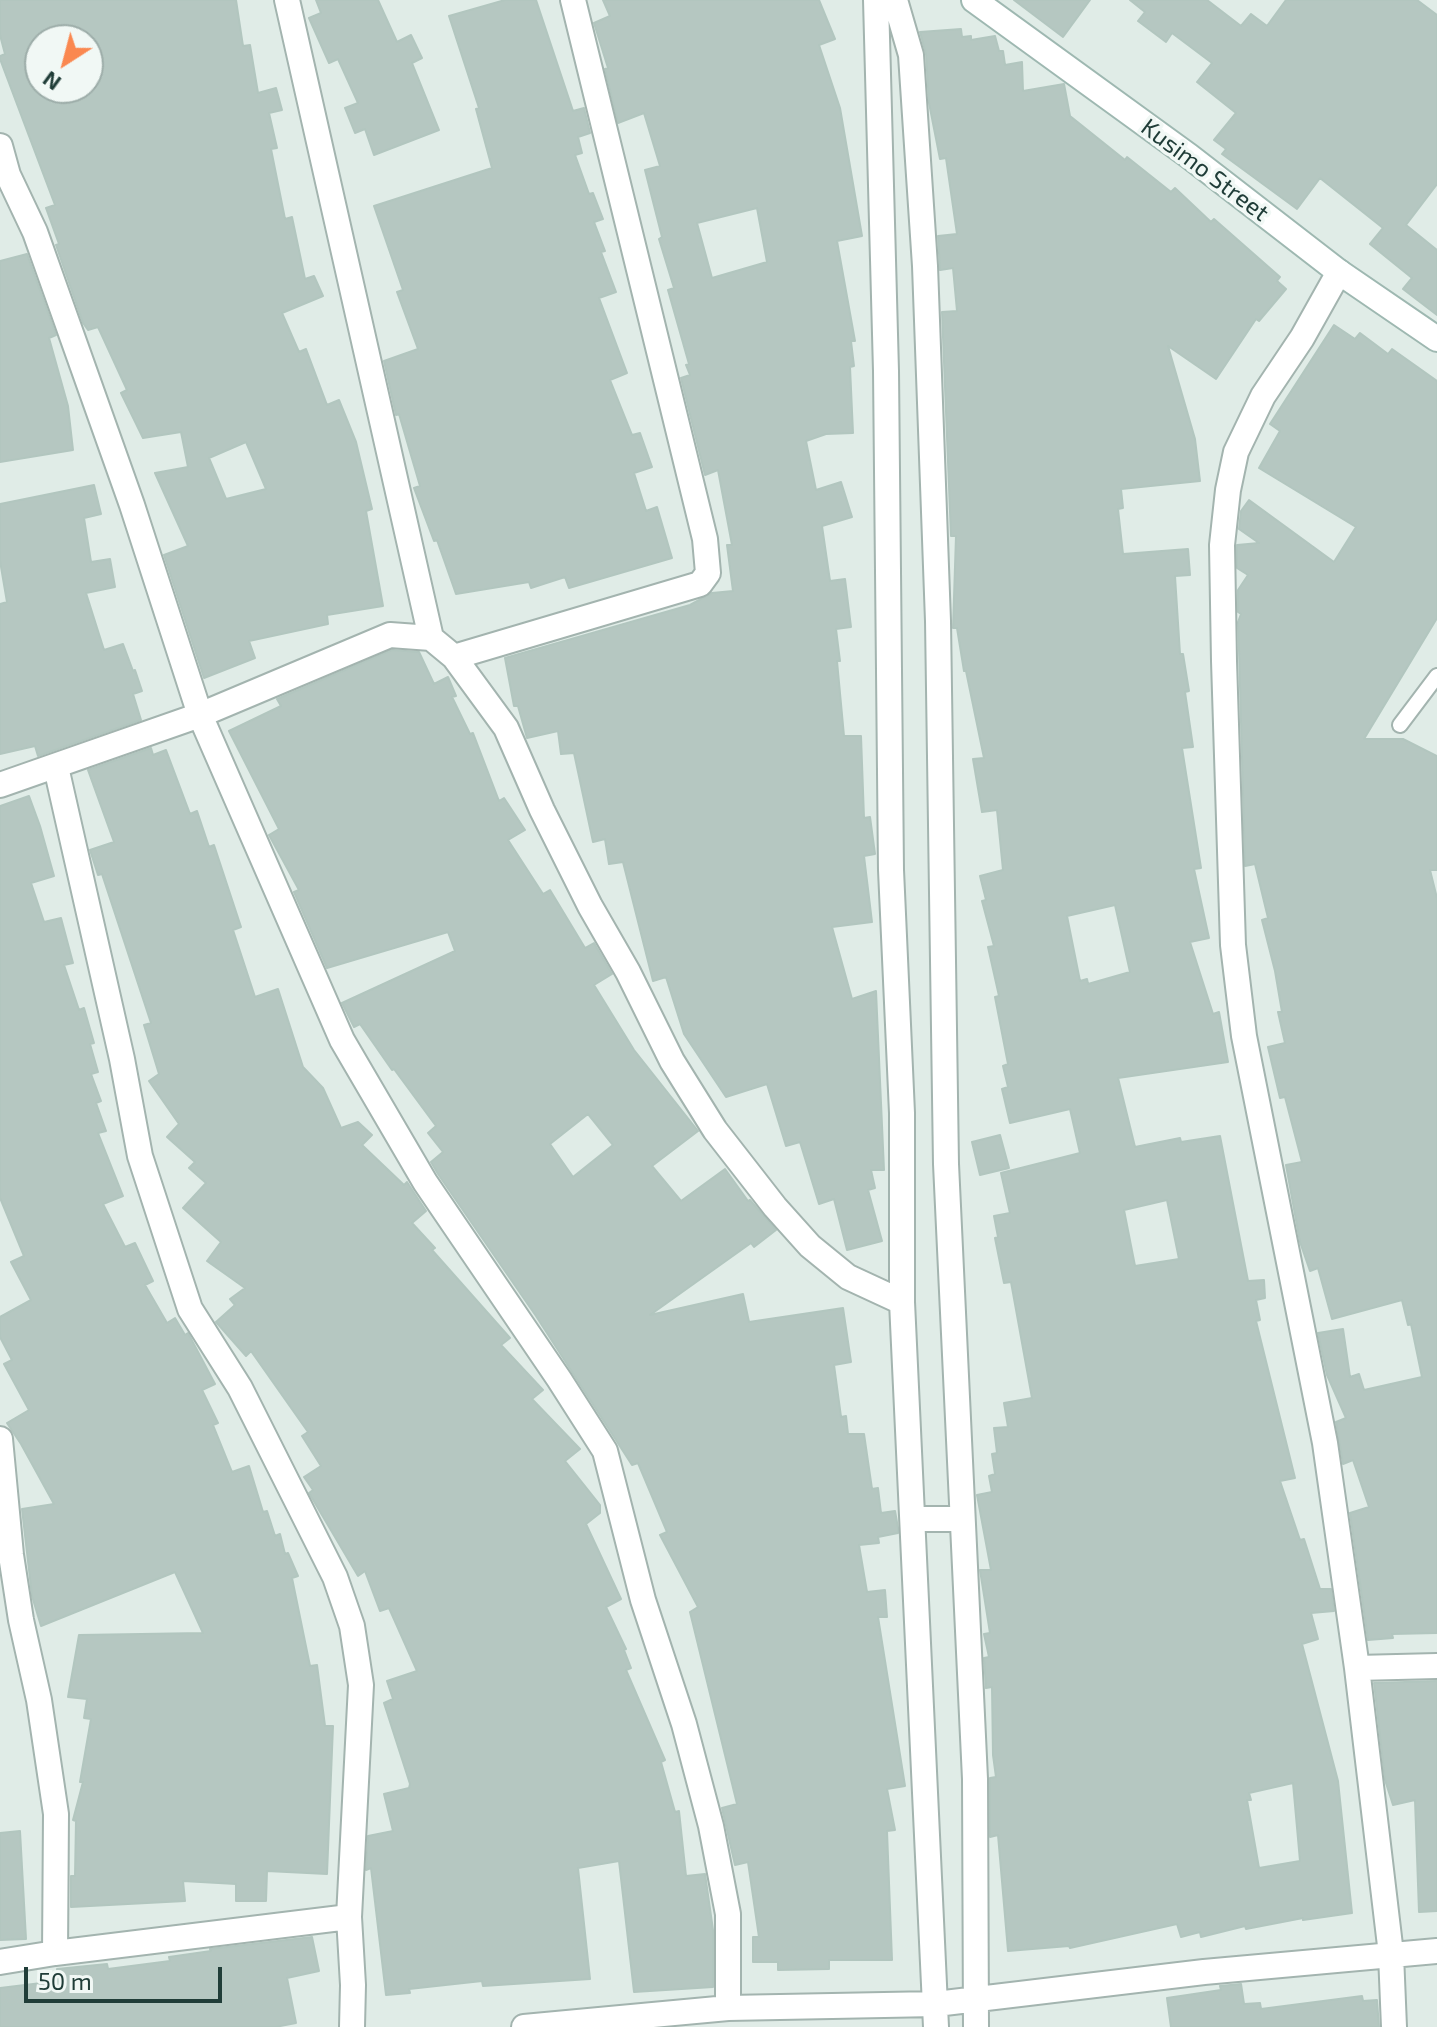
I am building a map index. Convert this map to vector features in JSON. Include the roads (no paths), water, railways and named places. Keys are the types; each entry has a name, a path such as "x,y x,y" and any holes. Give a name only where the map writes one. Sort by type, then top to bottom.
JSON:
{"street":[{"path":"287,0 431,638"},
{"path":"454,657 700,584 708,573 705,539 573,0"},
{"path":"876,0 886,356 891,870 902,1113 902,1302 936,2016"},
{"path":"895,0 911,55 925,266 938,621 946,1164 975,1779 976,2027"},
{"name":"Kusimo Street","path":"974,0 1189,156 1339,272 1437,339"},
{"path":"0,146 8,175 35,232 132,505 200,715 342,1040 425,1182 605,1451 643,1600 684,1724 711,1826 728,1914 728,2008"},
{"path":"1339,272 1302,338 1263,396 1241,439 1228,490 1222,545 1233,945 1244,1036 1325,1443 1357,1668 1391,1954 1394,2027"},
{"path":"0,785 200,715 390,635 431,638 454,657 506,728 542,810 590,906 628,972 672,1061 715,1130 810,1246 848,1277 902,1302"},
{"path":"56,767 122,1059 140,1156 190,1309 240,1388 335,1577 352,1626 361,1685 349,1917 352,2027"},
{"path":"0,1439 11,1555 21,1620 39,1700 56,1814 55,1953"},
{"path":"914,1519 961,1519"},
{"path":"1357,1668 1437,1666"},
{"path":"0,1962 349,1917"},
{"path":"524,2027 728,2008 936,2016 974,1998 1188,1973 1437,1951"}],"lane":[{"path":"1400,725 1437,676"}]}
